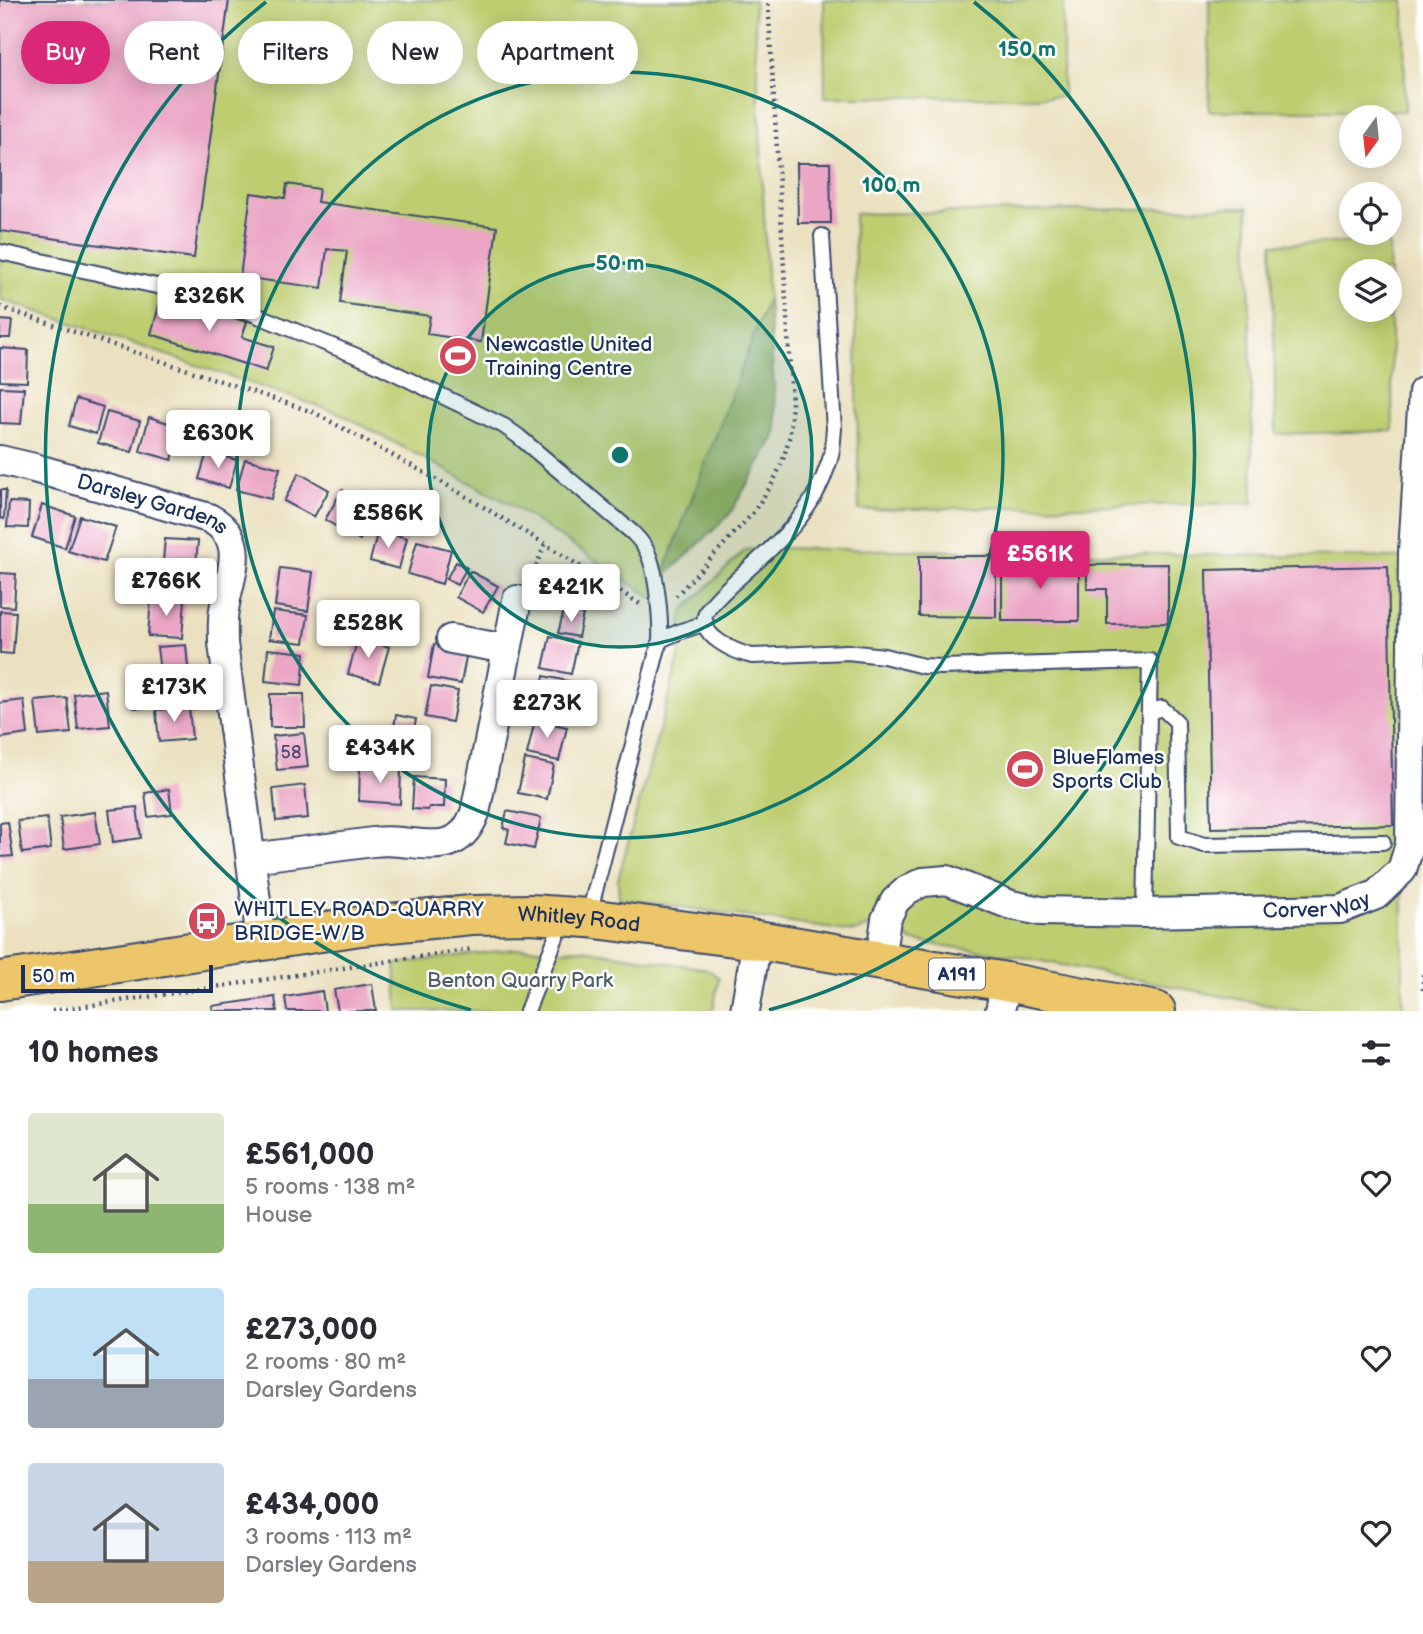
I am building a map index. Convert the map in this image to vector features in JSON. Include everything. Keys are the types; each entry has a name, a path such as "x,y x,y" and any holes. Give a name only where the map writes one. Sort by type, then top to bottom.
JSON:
{"main road":[{"name":"Whitley Road","path":"0,981 397,921 471,915 531,914 576,917 757,940 880,960 1003,997 1156,1011"}],"street":[{"name":"Corver Way","path":"880,960 886,919 895,901 907,890 923,882 947,880 1011,905 1041,911 1145,913 1340,909 1376,895 1402,870 1410,844 1413,552 1423,391"},
{"name":"Darsley Gardens","path":"0,460 209,518 226,529 231,537 232,565 224,609 223,643 261,940"},
{"path":"252,858 388,841 436,846 448,843 466,831 475,813 517,600"},
{"path":"451,639 507,649"},
{"path":"745,1011 757,940"}],"lane":[{"path":"822,236 834,429 831,458 818,490 806,510 776,544 728,587 705,614 708,632 717,641 737,652 752,656 847,652 941,667 1150,662 1145,913"},
{"path":"0,253 202,293 374,363 504,426 643,544 650,557 659,608 660,640 576,917 527,1011"},
{"path":"660,640 706,623"},
{"path":"1149,712 1162,708 1177,722 1179,837 1204,845 1383,842"}],"path":[{"path":"0,307 313,412 445,484 633,600 659,608 677,595 752,514 771,486 782,463 790,435 792,402 768,0"},
{"path":"517,600 526,593 545,544"},
{"path":"52,1011 474,949"},
{"path":"1423,974 1423,994"}],"green space":[{"name":"Newcastle United Training Centre","path":"0,0 754,0 768,298 654,599 512,505 339,413 0,299"},
{"path":"824,0 1063,0 1063,97 825,97"},
{"path":"1209,0 1404,0 1405,111 1402,111 1402,105 1339,105 1339,111 1209,111"},
{"path":"1248,207 1253,503 859,510 854,214"},
{"path":"1272,244 1389,245 1390,259 1339,259 1339,322 1391,322 1393,431 1276,434"},
{"path":"768,298 777,433 729,515 661,580"},
{"name":"BlueFlames Sports Club","path":"770,548 1402,558 1403,1011 1299,1011 1016,956 911,941 901,931 868,927 854,932 619,898 618,879 679,659 682,612 745,550"},
{"name":"Benton Quarry Park","path":"531,948 551,951 588,950 707,969 719,978 713,1011 398,1011 395,964"}],"building":[{"path":"0,0 229,0 224,37 224,21 124,21 124,84 218,84 194,258 0,231"},
{"path":"797,163 830,163 831,223 798,223"},
{"path":"287,184 319,189 317,202 497,227 481,342 427,334 430,316 340,303 347,251 327,249 322,288 240,277 251,193 285,198"},
{"path":"162,296 247,322 242,337 274,347 266,371 151,334"},
{"path":"0,320 12,321 10,338 0,338"},
{"path":"0,348 28,350 27,382 0,381"},
{"path":"0,387 24,388 21,424 0,423"},
{"path":"76,399 103,407 96,434 69,426"},
{"path":"107,412 140,421 132,452 98,443"},
{"path":"149,417 181,427 172,460 140,451"},
{"path":"186,428 205,433 200,451 181,446"},
{"path":"207,452 237,460 229,488 199,479"},
{"path":"245,459 280,468 271,499 236,490"},
{"path":"299,473 329,490 314,517 284,501"},
{"path":"0,490 6,490 4,519 0,518"},
{"path":"342,490 377,509 360,540 325,520"},
{"path":"9,502 29,503 28,528 7,527"},
{"path":"42,505 75,516 65,548 32,537"},
{"path":"80,516 116,527 104,562 68,551"},
{"path":"378,530 407,538 399,569 370,561"},
{"path":"165,539 198,541 195,574 162,572"},
{"path":"417,541 451,550 442,584 408,574"},
{"path":"919,556 996,556 996,617 919,616"},
{"path":"1002,561 1079,561 1079,621 1002,621"},
{"path":"456,562 467,568 457,585 446,579"},
{"path":"1168,564 1168,623 1107,624 1107,589 1087,589 1087,565"},
{"path":"1388,566 1393,825 1211,828 1206,570"},
{"path":"280,568 313,572 308,611 275,606"},
{"path":"136,570 157,572 155,592 134,590"},
{"path":"470,571 498,586 483,612 456,597"},
{"path":"0,573 16,574 14,607 0,606"},
{"path":"151,598 185,600 182,638 148,636"},
{"path":"564,610 583,614 578,637 558,633"},
{"path":"0,611 16,612 13,654 0,653"},
{"path":"273,611 308,615 304,643 269,639"},
{"path":"550,636 578,642 571,674 543,668"},
{"path":"358,638 389,647 379,682 348,674"},
{"path":"434,644 467,651 461,684 428,678"},
{"path":"186,645 189,679 161,681 157,647"},
{"path":"268,649 305,653 302,685 265,681"},
{"path":"544,676 577,683 569,719 536,712"},
{"path":"431,686 458,691 452,722 425,717"},
{"path":"152,687 154,706 134,708 132,689"},
{"path":"106,690 110,726 78,729 74,694"},
{"path":"270,694 304,694 305,727 270,727"},
{"path":"67,698 71,733 39,736 35,701"},
{"path":"24,700 28,734 0,738 0,703"},
{"path":"189,707 192,739 159,742 156,710"},
{"path":"396,715 416,719 413,737 393,734"},
{"path":"535,720 567,727 559,761 527,754"},
{"path":"304,733 308,767 277,770 273,736"},
{"path":"525,759 554,765 547,799 518,793"},
{"path":"360,767 401,769 400,804 359,801"},
{"path":"414,777 445,779 444,807 412,809"},
{"path":"305,785 308,818 276,821 273,789"},
{"path":"169,789 172,814 148,817 145,793"},
{"path":"137,807 141,838 113,842 109,810"},
{"path":"507,811 541,818 534,849 506,843 509,830 503,828"},
{"path":"95,812 100,844 64,849 60,817"},
{"path":"47,818 51,849 22,853 18,821"},
{"path":"8,822 13,856 0,857 0,823"},
{"path":"372,984 376,1011 338,1011 334,990"},
{"path":"322,991 325,1011 287,1011 285,997"},
{"path":"275,997 277,1011 213,1011 212,1006"}],"place":[{"name":"Newcastle United Training Centre","path":"458,356"},
{"name":"BlueFlames Sports Club","path":"1025,769"},
{"name":"WHITLEY ROAD-QUARRY BRIDGE-W/B","path":"207,921"}]}
